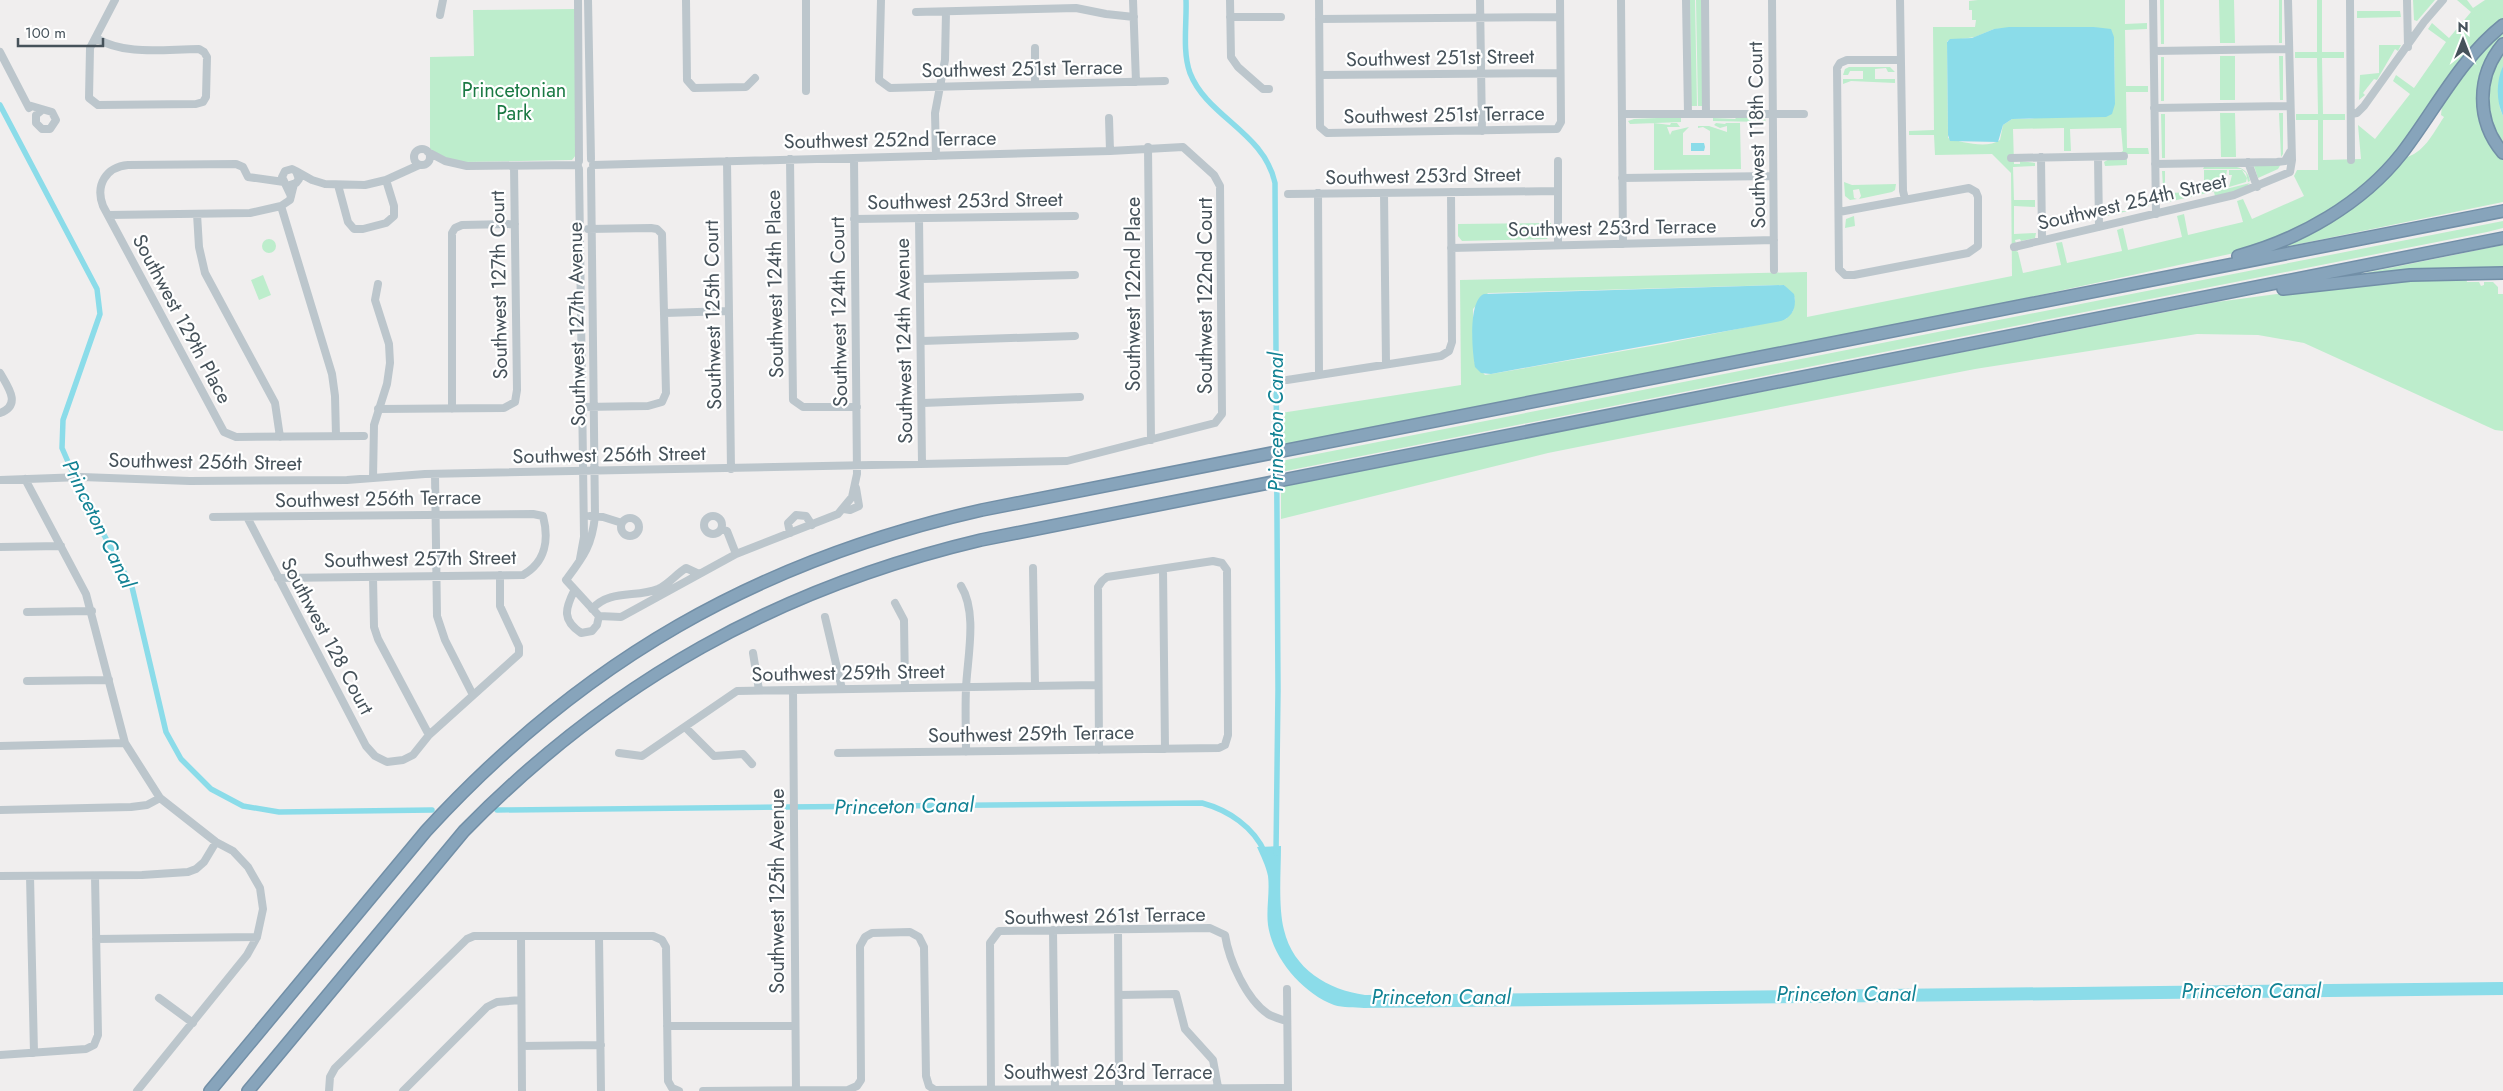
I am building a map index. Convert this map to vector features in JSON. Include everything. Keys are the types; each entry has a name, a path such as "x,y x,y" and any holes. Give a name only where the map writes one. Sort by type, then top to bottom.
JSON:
{"highway":[{"path":"2064,297 2256,250 2293,236 2327,218 2351,202 2386,172 2466,62 2503,25"},
{"path":"2503,44 2488,66 2482,96 2487,125 2503,154"},
{"path":"210,1091 426,831 460,793 547,715 631,654 714,606 784,572 868,541 940,520 2503,211"},
{"path":"248,1091 464,830 502,793 616,699 676,660 745,622 821,589 879,568 944,549 2503,238"},
{"path":"2214,296 2410,275 2503,273"}],"street":[{"path":"96,38 109,46 122,49 199,49 207,57 206,97 203,102 196,104 98,105 93,103 89,98 89,54 96,38 115,0"},
{"path":"440,15 443,0"},
{"name":"Southwest 127th Avenue","path":"578,0 584,516 584,537 579,563"},
{"name":"Southwest 127th Avenue","path":"574,591 566,580 591,543 595,516 592,165 588,0"},
{"path":"686,0 687,80 690,86 694,88 746,88 755,78"},
{"path":"806,0 806,91"},
{"name":"Southwest 251st Terrace","path":"881,0 881,83 890,88 1165,81"},
{"path":"1039,10 1041,0"},
{"path":"1133,0 1136,82"},
{"path":"1230,0 1230,51 1232,61 1263,89 1269,89"},
{"path":"1319,0 1320,75"},
{"path":"1480,0 1482,131"},
{"path":"1560,0 1560,73"},
{"path":"1621,0 1623,244"},
{"path":"1686,0 1688,114"},
{"path":"1706,0 1706,114"},
{"name":"Southwest 118th Court","path":"1772,0 1774,270"},
{"path":"1900,0 1902,191 1905,198"},
{"path":"2153,0 2156,214"},
{"path":"2155,164 2282,161 2290,152 2288,0"},
{"path":"2350,0 2352,160"},
{"path":"2408,0 2408,47"},
{"path":"2351,114 2362,109 2443,0"},
{"path":"916,12 1076,8 1134,17"},
{"path":"936,156 935,113 945,60 946,12"},
{"path":"1230,17 1281,17"},
{"path":"1319,19 1560,17"},
{"path":"1034,48 1035,84"},
{"path":"2154,51 2289,50"},
{"path":"0,52 35,120 42,129 47,130 54,125 56,120 52,112 28,105"},
{"path":"1839,212 1966,187 1974,190 1978,201 1977,248 1968,253 1854,275 1842,272 1839,265 1837,73 1840,63 1849,60 1901,60"},
{"name":"Southwest 251st Terrace","path":"1320,75 1320,127 1327,133 1553,130 1560,126 1560,73"},
{"name":"Southwest 251st Street","path":"1320,75 1560,73"},
{"path":"578,77 590,76"},
{"path":"2154,108 2290,106"},
{"path":"35,120 42,110"},
{"path":"1622,114 1804,114"},
{"path":"1109,118 1110,152"},
{"name":"Southwest 252nd Terrace","path":"592,165 1110,152 1148,147 1177,146 1187,148"},
{"name":"Southwest 122nd Place","path":"1148,147 1151,440"},
{"name":"Southwest 122nd Court","path":"1187,148 1214,175 1220,186 1222,414 1215,423"},
{"path":"401,172 420,149 445,161 467,166 579,165"},
{"path":"428,152 429,162"},
{"name":"Southwest 254th Street","path":"2014,247 2234,195 2290,172 2290,152"},
{"path":"2011,158 2124,156"},
{"path":"414,157 419,165"},
{"path":"585,157 592,165 584,172 579,165 585,157"},
{"path":"2041,157 2042,240"},
{"path":"2098,157 2099,227"},
{"name":"Southwest 124th Court","path":"812,525 838,514 844,509 856,488 854,158"},
{"name":"Southwest 124th Place","path":"790,159 792,393 794,401 800,406 856,407"},
{"path":"312,180 289,169 289,182 291,196 288,202 281,206 258,212 108,215 101,202 100,186 106,174 119,166 236,164 243,167 248,177 289,182 312,180 338,185 371,184 386,180 419,165 445,161"},
{"name":"Southwest 125th Court","path":"727,161 731,469"},
{"path":"1558,161 1558,245"},
{"name":"Southwest 254th Street","path":"2248,162 2257,187"},
{"name":"Southwest 127th Court","path":"452,409 504,408 513,404 517,390 514,166"},
{"path":"289,182 299,178 296,171"},
{"path":"1622,178 1773,176"},
{"path":"338,185 348,222 354,229 368,228 393,218 394,206 386,180"},
{"name":"Southwest 253rd Street","path":"1288,194 1558,191"},
{"path":"1287,380 1441,356 1449,351 1452,342 1451,192"},
{"path":"1318,193 1319,374"},
{"path":"1384,193 1386,364"},
{"path":"281,206 332,374 335,396 336,436"},
{"path":"197,214 199,247 206,273 275,403 280,437 364,436"},
{"name":"Southwest 129th Place","path":"108,215 221,428 230,436 280,437"},
{"name":"Southwest 253rd Street","path":"854,219 1076,216"},
{"name":"Southwest 124th Avenue","path":"919,218 923,403 922,464"},
{"path":"378,409 452,409 451,242 455,228 465,224 515,224"},
{"path":"581,229 651,228 661,232 664,241 666,393 662,402 648,406 582,407"},
{"name":"Southwest 253rd Terrace","path":"1451,248 1774,240"},
{"path":"920,279 1075,275"},
{"path":"373,478 373,431 388,378 390,358 387,338 375,300 378,284"},
{"path":"665,313 729,311"},
{"path":"922,341 1075,336"},
{"path":"0,373 12,396 11,407 0,413"},
{"path":"923,403 1080,398"},
{"name":"Southwest 256th Street","path":"0,480 61,477 190,481 373,478 435,474 1067,461 1215,423"},
{"path":"435,474 437,616 440,628 474,695"},
{"path":"25,479 86,594 92,611 125,744 160,798 216,842 233,852 248,867 260,888 262,909 257,937 247,955 137,1091"},
{"path":"599,616 597,625 592,631 581,633 572,627 567,616 566,606 574,591 599,616 621,617 736,554 790,534 812,525 806,516 796,515 788,523 790,534"},
{"name":"Southwest 256th Terrace","path":"213,517 543,516 547,532 544,552 531,570"},
{"path":"584,516 595,516 622,523"},
{"name":"Southwest 128 Court","path":"247,517 366,746 374,756 387,762 403,760 413,755 429,735"},
{"path":"721,529 727,532 736,554"},
{"path":"0,547 61,546"},
{"name":"Southwest 259th Terrace","path":"838,753 1219,748 1225,745 1228,736 1227,570 1222,563 1213,561 1163,569"},
{"path":"592,609 603,599 657,589 686,568 699,574"},
{"path":"1032,568 1035,686"},
{"path":"1099,750 1098,588 1102,580 1107,577 1163,569 1165,748"},
{"name":"Southwest 257th Street","path":"278,578 523,574 531,570"},
{"path":"373,577 374,627 378,639 429,735 519,654 518,647 500,606 500,574"},
{"path":"962,586 969,602 966,752"},
{"path":"895,603 904,620 905,688"},
{"path":"27,612 92,611"},
{"path":"825,617 842,689"},
{"path":"753,653 759,690"},
{"path":"27,681 109,680"},
{"name":"Southwest 259th Street","path":"620,753 642,756 737,691 1098,685"},
{"name":"Southwest 125th Avenue","path":"793,690 794,1026 796,1091"},
{"path":"685,727 714,756 743,754 752,764"},
{"path":"0,746 125,744"},
{"path":"0,810 132,807 147,805 160,798"},
{"path":"0,876 95,876 188,872 196,869 204,862 216,842"},
{"path":"30,876 34,1053"},
{"path":"0,1055 86,1049 94,1045 98,1035 95,876"},
{"name":"Southwest 261st Terrace","path":"991,1089 990,944 998,931 1210,928 1225,935 1227,951 1235,970 1258,1005 1269,1014 1286,1021"},
{"path":"1118,929 1119,1088"},
{"path":"1053,930 1056,1089"},
{"name":"Southwest 263rd Terrace","path":"796,1091 848,1090 856,1086 861,1080 860,946 865,937 872,933 910,932 919,937 924,947 926,1076 929,1086 935,1090 1218,1087 1288,1089"},
{"path":"329,1091 330,1077 336,1068 466,939 474,936 653,936 662,940 666,946 668,1081 676,1089"},
{"path":"521,936 522,1091"},
{"path":"599,936 601,1091"},
{"path":"96,939 257,937"},
{"path":"1288,989 1286,1021 1288,1089"},
{"path":"1118,995 1176,994 1185,1029 1213,1060 1218,1087"},
{"path":"159,998 193,1023"},
{"path":"404,1091 487,1007 497,1002 521,1000"},
{"path":"667,1026 794,1026"},
{"path":"522,1046 601,1045"},
{"path":"703,1091 796,1091"}],"green space":[{"path":"1690,0 1695,0 1697,106 1691,106"},
{"path":"1696,0 1702,0 1702,106 1698,106"},
{"path":"2125,0 2125,24 2147,23 2147,29 2125,30 2126,86 2148,86 2148,92 2126,92 2127,148 2148,148 2149,154 2127,154 2127,165 2105,166 2104,162 2123,151 2121,128 2070,129 2071,151 2064,151 2064,128 2013,129 2014,164 2020,164 2020,161 2035,163 2035,166 2013,167 2014,200 2035,200 2035,207 2014,206 2014,234 2036,233 2035,238 2021,241 2020,239 2015,240 2018,251 2016,252 2018,252 2023,273 2061,265 2056,243 2062,242 2067,263 2122,251 2117,230 2123,228 2128,250 2182,237 2177,216 2184,214 2188,235 2243,222 2237,201 2243,199 2252,219 2304,196 2294,176 2297,170 2318,170 2318,120 2296,120 2296,114 2318,114 2317,58 2295,58 2295,52 2317,52 2317,0 2322,0 2322,52 2344,52 2344,58 2322,58 2323,114 2345,114 2345,120 2323,120 2323,160 2361,159 2358,125 2375,139 2410,94 2393,81 2396,75 2414,88 2446,42 2428,29 2432,23 2449,38 2471,12 2457,0 2467,0 2473,8 2485,0 2503,0 2503,21 2422,114 2396,155 2363,188 2304,227 2239,252 2003,303 1280,446 1281,413 1461,385 1460,280 1807,272 1807,317 2012,276 2011,173 1992,154 1935,155 1934,135 1909,135 1909,131 1934,130 1933,27 1975,27 1976,20 1972,20 1972,10 1969,10 1969,1","holes":["2094,27 2114,37 2115,104 2029,119 2012,119 2003,125 2000,140 1995,143 1974,144 1948,138 1947,41 1975,37 1994,29","1784,285 1795,298 1793,311 1786,319 1663,344 1485,375 1474,362 1473,309 1488,293"]},
{"path":"2160,0 2164,0 2164,44 2161,44"},
{"path":"2219,0 2234,0 2235,43 2220,43"},
{"path":"2279,0 2282,0 2282,43 2279,43"},
{"path":"2413,0 2435,0 2417,21 2414,20"},
{"name":"Princetonian Park","path":"575,9 576,155 572,160 463,162 447,159 430,149 430,57 474,56 473,10"},
{"path":"2357,11 2400,11 2401,17 2357,18"},
{"path":"2503,28 2503,39 2480,85 2503,158 2503,202 2270,250 2284,244 2404,158 2411,156 2422,148 2444,117 2441,115 2442,106 2475,60"},
{"path":"2379,45 2401,45 2398,51 2395,49 2377,80 2374,79 2363,93 2365,95 2359,100 2360,75 2379,73"},
{"path":"2503,50 2503,66 2498,87 2500,109 2503,116 2503,147 2489,118 2487,91 2495,65"},
{"path":"2220,56 2235,56 2235,100 2220,100"},
{"path":"2279,56 2283,56 2283,100 2280,100"},
{"path":"2161,57 2164,57 2164,101 2161,101"},
{"path":"1849,67 1890,67 1895,72 1888,72 1886,68 1875,69 1875,79 1895,79 1895,83 1851,81 1843,84 1843,79 1863,79 1863,71 1850,71 1848,75 1843,75 1845,69"},
{"path":"2220,113 2235,113 2236,157 2221,157"},
{"path":"2279,113 2283,113 2283,154 2281,157"},
{"path":"2161,114 2165,114 2165,158 2162,158"},
{"path":"1737,117 1760,117 1766,120 1764,122 1713,121 1713,118 1735,119"},
{"path":"1681,118 1681,122 1630,124 1628,121 1634,119"},
{"path":"1654,123 1670,125 1671,123 1677,123 1680,127 1667,127 1670,135 1672,131 1689,127 1683,133 1683,155 1710,155 1710,131 1703,127 1698,128 1698,126 1709,126 1727,132 1727,126 1720,128 1714,125 1716,123 1740,123 1741,169 1654,170"},
{"path":"2281,164 2278,169 2258,178 2254,166"},
{"path":"2204,167 2239,167 2248,174 2250,181 2248,182 2246,173 2241,169 2203,169"},
{"path":"2204,170 2227,170 2225,182 2228,188 2164,203 2162,171 2165,171 2165,193 2204,192"},
{"path":"2229,170 2242,170 2247,178 2246,182 2229,187 2232,175 2229,175"},
{"path":"1844,182 1852,185 1896,184 1895,190 1892,192 1859,199 1861,196 1859,189 1853,190 1854,198 1857,199 1850,200 1845,196"},
{"path":"2250,183 2243,189 2215,196 2214,192"},
{"path":"2149,204 2149,206 2107,216 2105,211 2127,211 2127,205"},
{"path":"1854,216 1855,226 1845,228 1846,219"},
{"path":"2503,221 2503,228 2487,232 1281,472 1281,461"},
{"path":"1551,223 1551,234 1547,239 1462,241 1458,236 1458,224"},
{"path":"266,239 272,239 276,246 272,253 266,253 262,249 262,243"},
{"path":"2503,245 2503,269 2345,277"},
{"path":"263,275 271,295 259,300 251,280"},
{"path":"2466,279 2467,282 2479,282 2481,286 2484,285 2484,282 2493,282 2498,287 2498,294 2503,294 2503,431 2495,430 2304,343 2258,335 2197,334 1975,369 1548,453 1281,519 1281,487 2217,302 2374,281"}],"water":[{"path":"2009,27 2094,27 2111,29 2114,37 2115,104 2112,114 2106,117 2012,119 2003,125 1998,142 1950,141 1948,135 1947,42 1950,39 1972,38 1994,29"},
{"path":"2503,66 2503,116 2499,104 2498,91 2499,78"},
{"path":"1691,143 1704,143 1704,151 1691,151"},
{"path":"1784,285 1794,294 1795,303 1789,317 1781,321 1491,374 1481,373 1475,367 1472,339 1473,316 1479,298 1484,294"},
{"name":"Princeton Canal","path":"1281,846 1280,899 1282,921 1295,956 1325,983 1365,995 2503,982 2503,995 1341,1007 1322,1000 1301,983 1283,962 1271,938 1268,925 1268,876 1257,847"}],"waterway":[{"name":"Princeton Canal","path":"1186,0 1185,46 1190,73 1198,88 1209,102 1248,137 1259,150 1269,165 1275,183 1278,689 1276,853"},
{"name":"Princeton Canal","path":"0,105 97,289 100,314 63,420 62,448 82,494 132,587 166,732 181,759 211,789 243,806 279,812 432,810"},
{"name":"Princeton Canal","path":"497,810 1202,803 1221,810 1239,821 1254,835 1265,853"}]}
